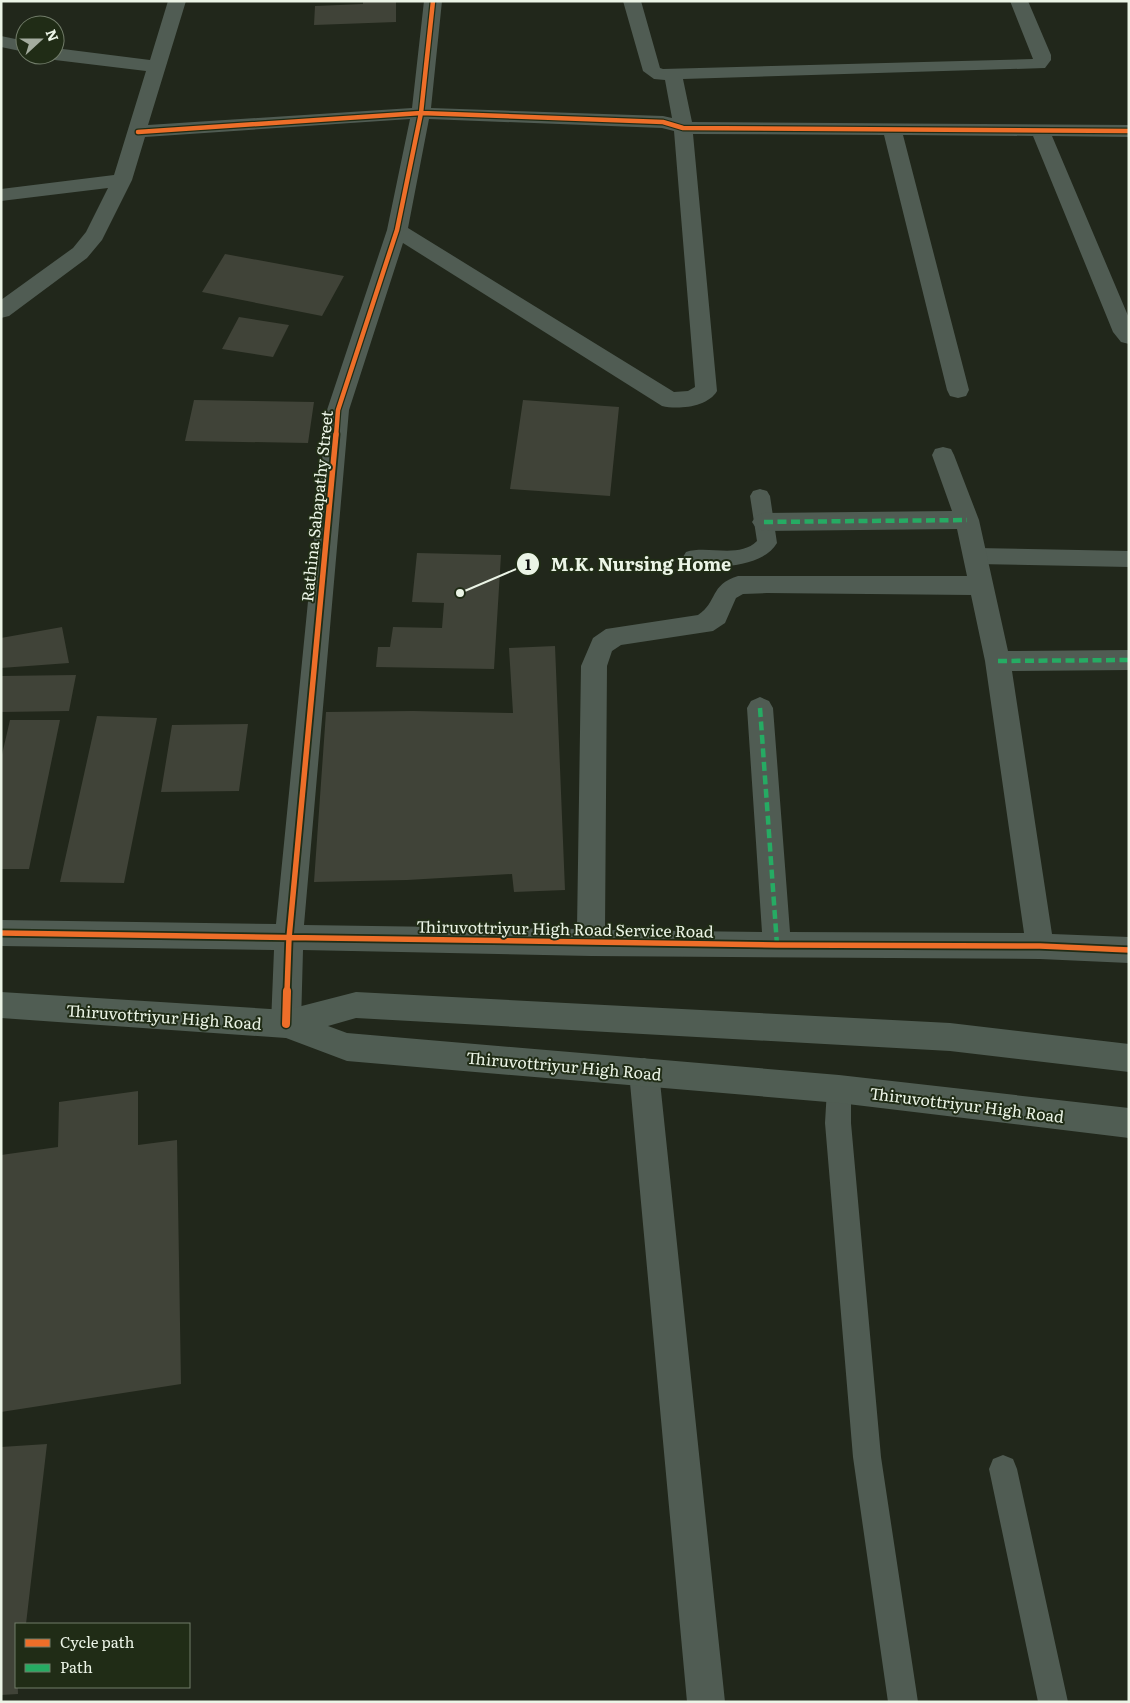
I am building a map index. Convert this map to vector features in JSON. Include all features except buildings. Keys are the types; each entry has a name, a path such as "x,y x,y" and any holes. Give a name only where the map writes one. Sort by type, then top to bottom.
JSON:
{"main road":[{"name":"Thiruvottriyur High Road","path":"1,1005 286,1024 347,1047 839,1089 1129,1123"},
{"path":"286,1024 356,1006 950,1037 1129,1058"}],"street":[{"path":"1,312 80,253 95,235 122,180 178,1"},
{"name":"Rathina Sabapathy Street","path":"286,1024 289,938 338,410 397,230 421,113 433,1"},
{"path":"632,1 652,71 661,75 1038,64 1042,60 1042,55 1019,1"},
{"path":"1,41 15,44"},
{"path":"65,55 158,67"},
{"path":"397,230 670,400 692,398 706,391 682,128 673,74"},
{"path":"138,132 421,113 663,122 682,128 1129,131"},
{"path":"892,130 958,390"},
{"path":"1040,131 1124,332 1129,336"},
{"path":"1,195 122,180"},
{"path":"944,455 967,520 998,661 1040,946"},
{"path":"764,522 967,520"},
{"path":"591,943 594,666 602,645 615,636 704,624 716,616 727,592 738,586 767,584 982,586"},
{"path":"998,661 1129,660"},
{"path":"760,708 777,945"},
{"name":"Thiruvottriyur High Road Service Road","path":"1,933 591,943 1040,946 1129,950"},
{"path":"644,1072 706,1702"}],"lane":[{"path":"693,557 738,556 763,549 767,544 760,496"},
{"path":"976,556 1129,559"},
{"path":"839,1089 838,1123 867,1457 903,1702"},
{"path":"1003,1469 1053,1702"}],"marked path":[{"path":"764,522 967,520"},
{"path":"998,661 1129,660"},
{"path":"760,708 777,945"}],"cycle path":[{"path":"286,1024 289,938 338,410 397,230 421,113 433,1"},
{"path":"138,132 421,113 663,122 683,128 1129,131"},
{"path":"1,933 777,945 1040,946 1129,950"}],"place":[{"name":"M.K. Nursing Home","path":"460,593"}]}
